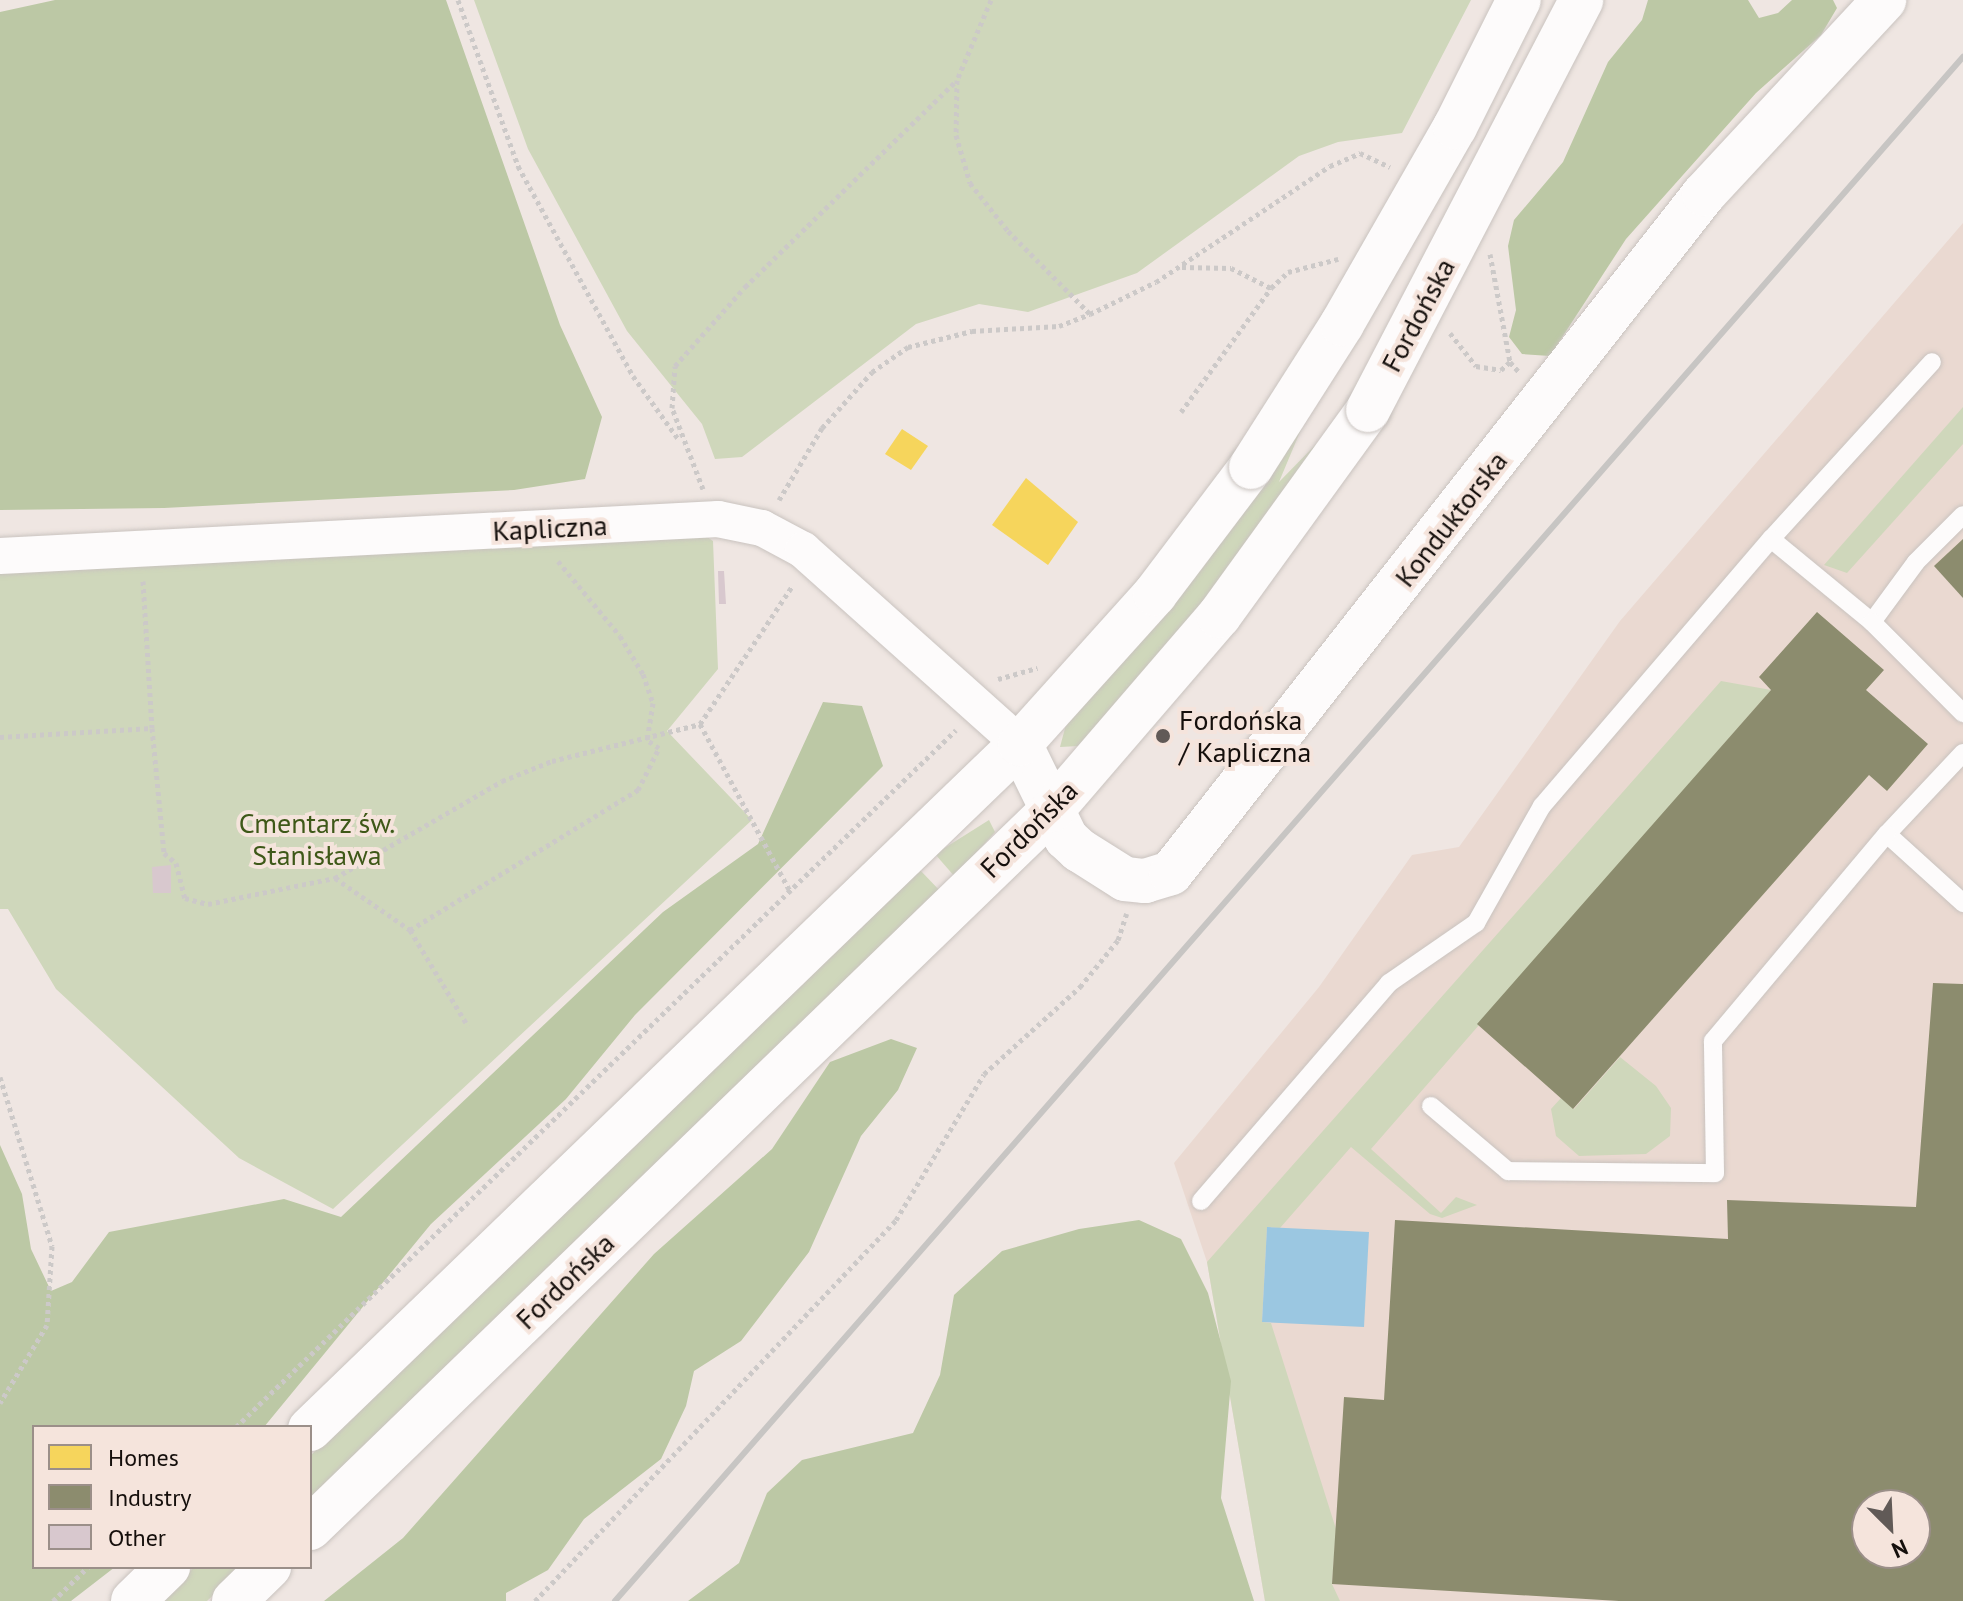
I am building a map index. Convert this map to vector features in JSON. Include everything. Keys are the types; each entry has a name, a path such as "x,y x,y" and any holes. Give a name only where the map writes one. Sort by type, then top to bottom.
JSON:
{"main road":[{"path":"312,1427 1020,744 1155,594 1251,467 1342,324 1455,127 1519,0"},
{"name":"Fordońska","path":"312,1526 1052,810 1219,616 1368,410 1581,0"},
{"name":"Konduktorska","path":"1135,881 1158,878 1184,860 1713,184 1884,0"},
{"path":"1020,744 1052,810 1079,850 1116,876 1135,881"},
{"path":"133,1601 166,1569"},
{"path":"234,1601 267,1569"}],"street":[{"name":"Kapliczna","path":"0,556 142,566 718,519 762,528 812,557 1020,744"}],"lane":[{"path":"1201,1201 1389,983 1476,923 1542,806 1771,539 1932,362"},
{"path":"1872,622 1916,562 1963,515"},
{"path":"1771,539 1872,622 1963,713"},
{"path":"1431,1106 1508,1171 1715,1173 1713,1041 1887,834 1963,753"},
{"path":"1887,834 1963,903"}],"path":[{"path":"458,0 518,166 633,376 681,443 718,519"},
{"path":"991,0 957,80 956,135 970,183 1008,231 1090,314"},
{"path":"681,443 672,408 675,366 702,331 957,80"},
{"path":"762,528 822,428 872,372 908,347 972,331 1059,326 1090,314 1180,267 1330,166 1360,153 1395,169"},
{"path":"1488,250 1499,282 1510,362 1549,392"},
{"path":"1180,267 1231,268 1271,288"},
{"path":"142,566 152,728 164,853 176,863 185,898 208,904 335,878 502,781 552,761 647,740 700,724 812,557"},
{"path":"548,560 564,566 582,586 643,674 653,703 647,740"},
{"path":"142,566 159,581"},
{"path":"127,583 142,566"},
{"path":"238,1425 949,741 974,701 1003,675"},
{"path":"700,724 791,893"},
{"path":"0,737 152,728"},
{"path":"410,930 638,790 659,748 647,740"},
{"path":"335,878 410,930 468,1026"},
{"path":"535,1601 896,1220 984,1074 1108,955 1124,926 1135,881"},
{"path":"0,1077 52,1246 47,1325 0,1403"},
{"path":"53,1601 86,1569"}],"shaded area":[{"path":"1963,223 1963,1601 1265,1601 1207,1262 1174,1163 1319,987 1412,855 1459,847 1620,621"}],"green space":[{"path":"55,0 446,0 560,325 602,417 585,479 514,490 164,508 0,510 0,12"},
{"path":"474,0 1471,0 1402,133 1338,142 1299,156 1137,273 1028,312 979,304 916,324 742,457 715,459 702,424 627,331 528,149"},
{"path":"1648,0 1748,0 1759,18 1778,13 1792,0 1833,0 1837,8 1821,35 1756,93 1626,239 1550,356 1522,354 1509,337 1516,310 1508,246 1514,220 1563,162 1608,62 1642,20"},
{"path":"1963,407 1963,444 1847,573 1824,565"},
{"path":"1302,427 1279,482 1326,434 1217,594 1079,746 1060,747 1068,717"},
{"name":"Cmentarz św. Stanisława","path":"700,532 713,541 718,669 667,731 752,820 333,1209 239,1158 56,989 8,909 0,909 0,571"},
{"path":"1721,681 1771,690 1371,1149 1441,1213 1456,1197 1477,1205 1442,1218 1430,1214 1351,1147 1280,1228 1267,1227 1262,1322 1271,1323 1336,1529 1332,1584 1340,1601 1265,1601 1207,1262"},
{"path":"823,702 862,706 883,766 635,1015 566,1099 431,1224 266,1425 32,1425 32,1569 112,1569 71,1601 0,1601 0,1145 22,1194 31,1249 51,1291 72,1282 109,1232 284,1199 341,1217 663,912 758,844"},
{"path":"989,820 995,832 955,877 935,854"},
{"path":"919,869 943,894 312,1500 312,1454"},
{"path":"891,1039 917,1048 898,1090 861,1136 809,1252 741,1341 694,1371 686,1406 661,1459 584,1519 548,1570 506,1593 506,1601 324,1601 403,1538 654,1254 772,1149 830,1062"},
{"path":"1620,1057 1656,1086 1671,1108 1670,1136 1646,1154 1579,1156 1556,1136 1551,1109 1561,1098 1574,1109"},
{"path":"1139,1220 1181,1239 1208,1293 1231,1381 1221,1498 1254,1601 688,1601 739,1563 767,1493 802,1460 913,1433 940,1375 954,1295 1002,1251 1079,1229"},
{"path":"192,1569 241,1569 207,1601 159,1601"}],"water":[{"path":"1267,1227 1369,1232 1364,1327 1262,1322"}],"building: Homes":[{"path":"902,429 928,446 911,470 885,454"},
{"path":"1026,478 1078,522 1048,565 992,525"}],"building: Industry":[{"path":"1963,539 1963,598 1934,566"},
{"path":"1817,612 1884,670 1866,690 1928,744 1887,791 1869,775 1573,1109 1477,1024 1771,690 1759,677"},
{"path":"1933,983 1963,984 1963,1601 1619,1601 1332,1584 1344,1397 1384,1400 1395,1220 1728,1239 1727,1200 1916,1207"}],"building: Other":[{"path":"718,571 724,571 726,604 719,604"},
{"path":"171,865 171,893 153,893 152,867"}],"railway":[{"path":"615,1601 1963,57"}],"place":[{"name":"Fordońska / Kapliczna","path":"1163,736"}]}
